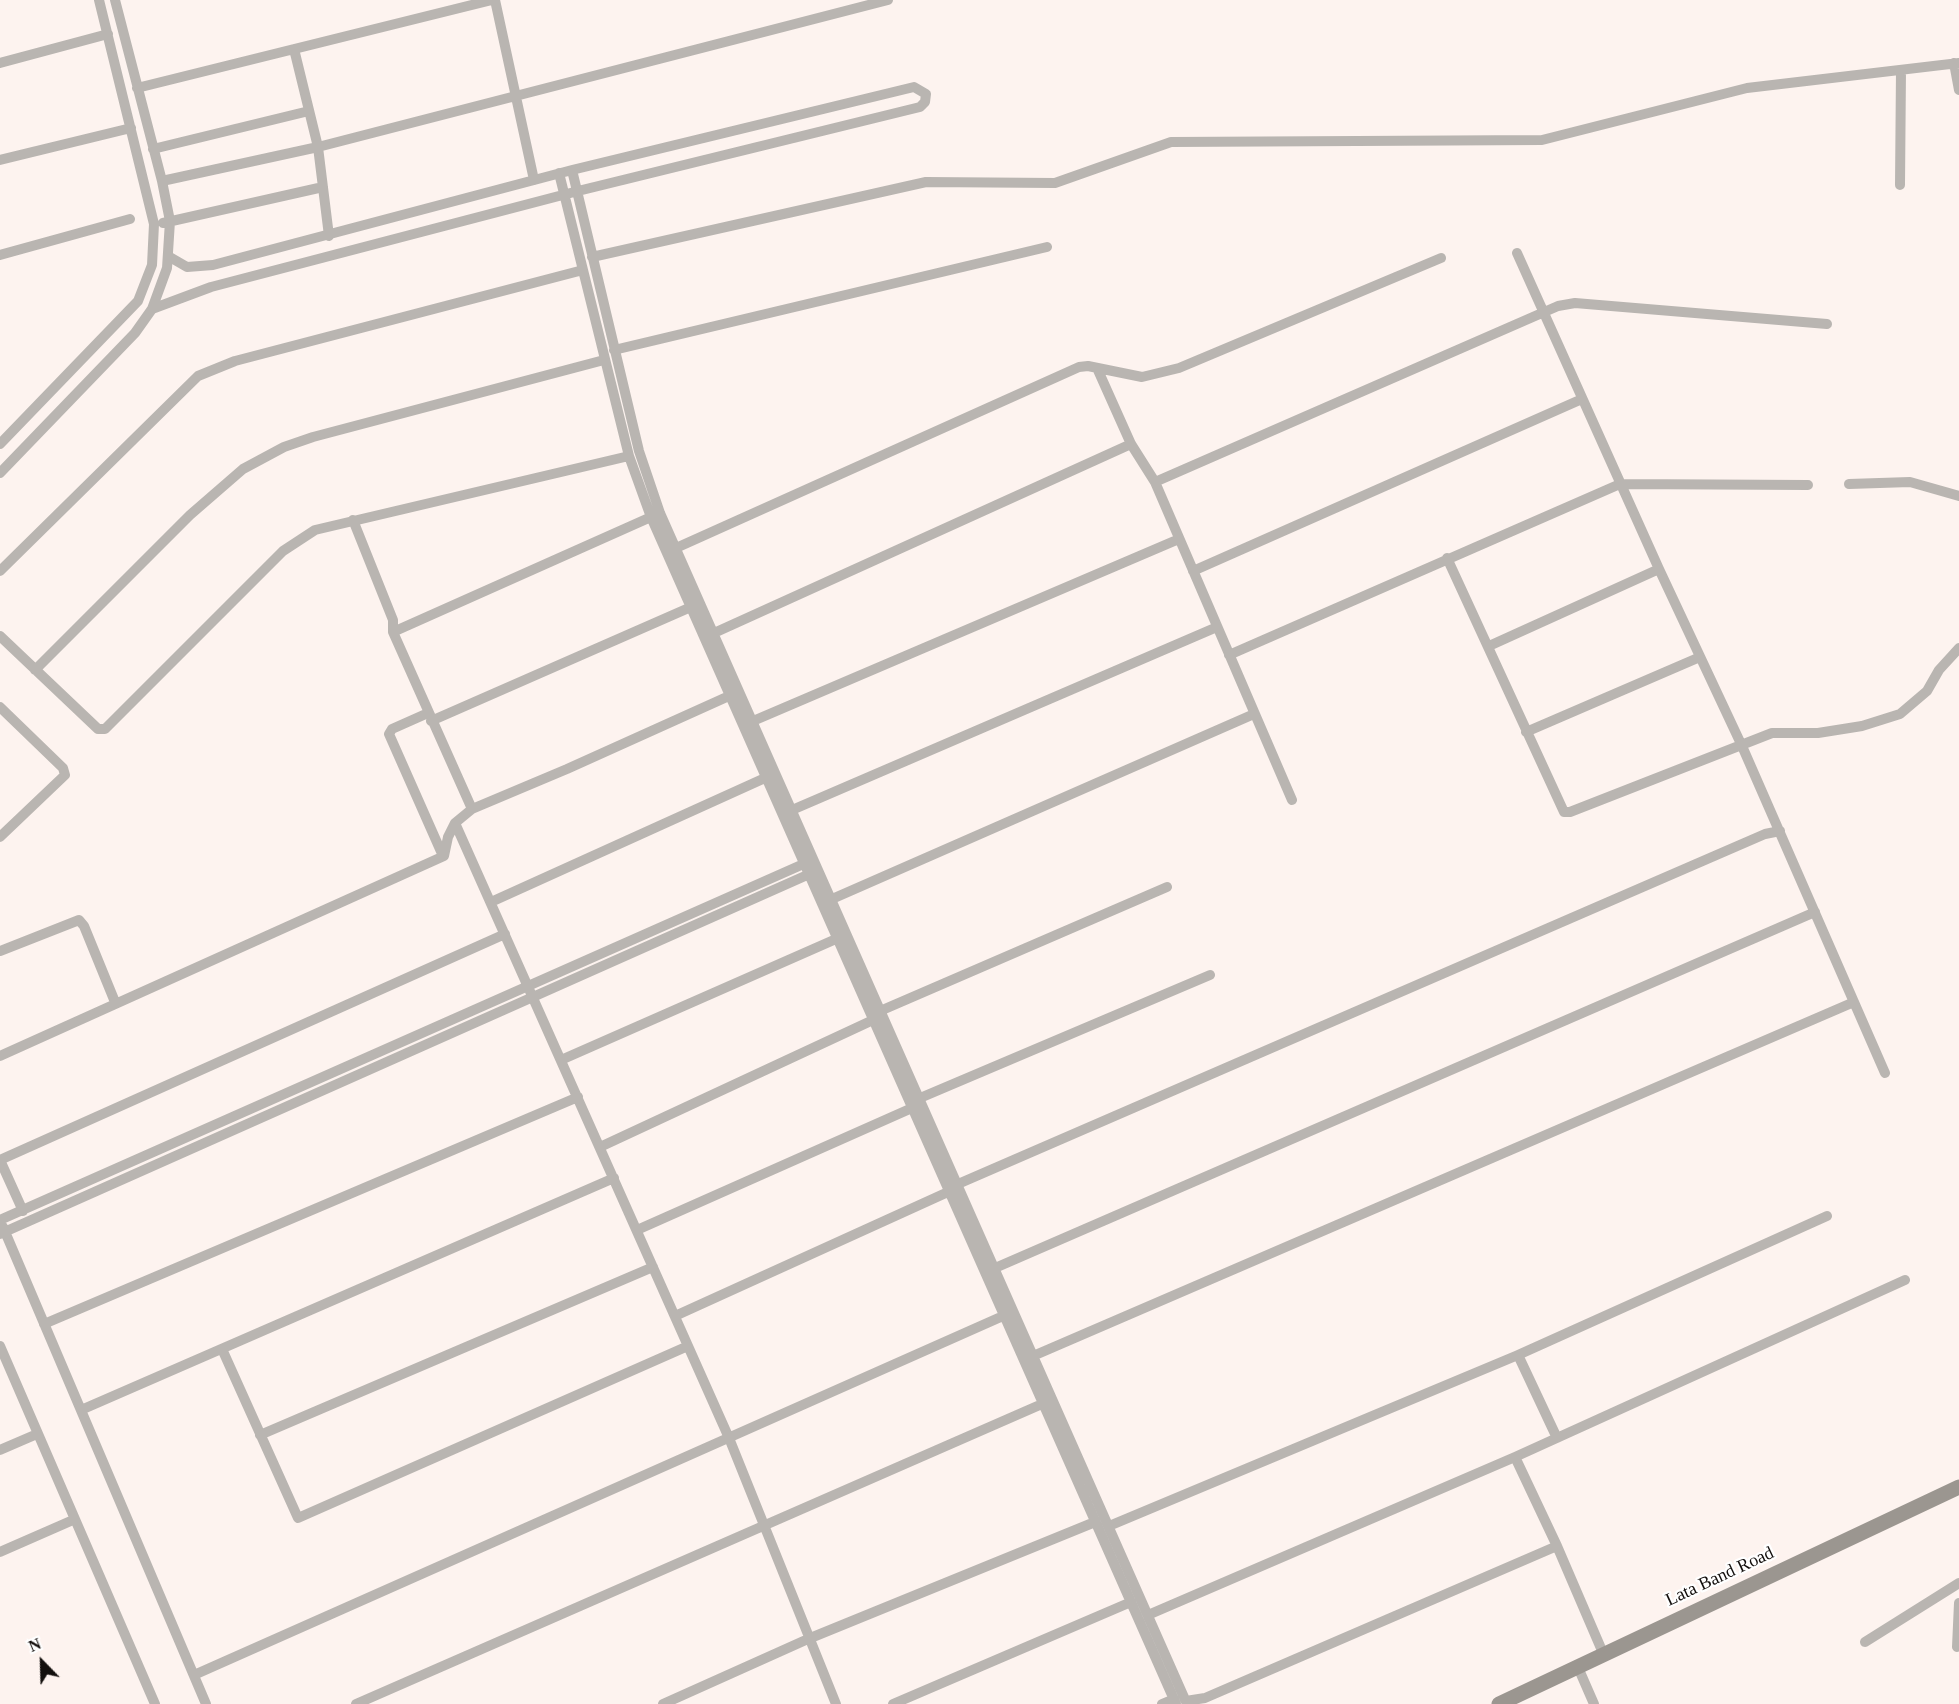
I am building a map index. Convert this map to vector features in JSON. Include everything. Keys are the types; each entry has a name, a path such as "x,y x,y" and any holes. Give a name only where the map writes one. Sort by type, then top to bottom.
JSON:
{"main road":[{"name":"Lata Band Road","path":"1499,1704 1577,1665 1959,1487"}],"street":[{"path":"0,444 138,301 152,265 154,224 99,0"},
{"path":"0,473 135,333 152,309 167,268 170,221 162,181 115,0"},
{"path":"137,88 493,0 518,96 534,180"},
{"path":"162,181 318,147 888,0"},
{"path":"0,63 108,34"},
{"path":"294,49 318,147 329,236"},
{"path":"592,257 926,182 1055,183 1171,142 1542,140 1747,88 1956,63 1959,90"},
{"path":"1900,185 1901,70"},
{"path":"152,309 211,286 578,191 920,107 925,102 926,94 914,87 559,173 329,236 194,268 180,264 168,256"},
{"path":"153,149 309,111"},
{"path":"0,160 131,128"},
{"path":"572,170 651,517 765,778 808,861 818,870 832,899 1148,1615 1181,1702"},
{"path":"559,173 629,456 640,472 660,513 792,810 808,861 808,875 1060,1445 1131,1602 1181,1702"},
{"path":"154,224 323,187"},
{"path":"0,255 130,219"},
{"path":"614,350 1047,247"},
{"path":"1517,253 1659,569 1742,746 1885,1073"},
{"path":"676,548 1079,367 1097,368 1142,377 1179,368 1441,258"},
{"path":"0,571 198,376 235,361 583,270"},
{"path":"1155,482 1544,312 1575,303 1827,324"},
{"path":"35,670 190,515 243,469 263,458 313,437 604,360"},
{"path":"1097,368 1131,444 1155,482 1292,800"},
{"path":"1193,571 1582,399"},
{"path":"714,633 1131,444"},
{"path":"0,636 98,729 105,729 283,551 315,530 629,456"},
{"path":"1849,483 1910,482 1959,496"},
{"path":"1229,655 1620,483 1808,485"},
{"path":"393,632 651,517"},
{"path":"352,520 393,620 393,632 472,808"},
{"path":"753,722 1179,539"},
{"path":"1448,558 1564,812 1570,812 1742,746 1772,732 1818,733 1862,726 1900,714 1927,691 1939,670 1959,648"},
{"path":"1489,646 1659,569"},
{"path":"444,856 389,734 392,729 430,717 691,608"},
{"path":"792,810 1217,627"},
{"path":"1526,732 1700,657"},
{"path":"0,1056 115,1002 444,856 455,823 472,808 567,770 729,696"},
{"path":"0,837 65,775 63,768 1,710"},
{"path":"832,899 1254,714"},
{"path":"491,902 765,778"},
{"path":"455,823 729,1438 836,1704"},
{"path":"958,1184 1765,834 1780,831"},
{"path":"1,1227 23,1210 808,861"},
{"path":"1,1227 533,997 818,870"},
{"path":"880,1011 1167,887"},
{"path":"995,1268 1815,912"},
{"path":"0,951 79,920 84,926 115,1002"},
{"path":"23,1210 0,1160 505,934"},
{"path":"561,1060 836,939"},
{"path":"920,1098 1210,975"},
{"path":"1034,1356 1854,1002"},
{"path":"600,1147 873,1020"},
{"path":"44,1324 578,1097"},
{"path":"637,1230 912,1108"},
{"path":"81,1410 614,1178"},
{"path":"675,1316 948,1192"},
{"path":"1109,1526 1518,1354 1827,1216"},
{"path":"1,1227 206,1704"},
{"path":"260,1435 653,1267"},
{"path":"1148,1615 1515,1457 1905,1280"},
{"path":"194,1675 1003,1316"},
{"path":"0,1346 73,1520 155,1704"},
{"path":"222,1349 298,1518 688,1346"},
{"path":"1518,1354 1557,1438"},
{"path":"356,1704 1042,1404"},
{"path":"0,1450 37,1434"},
{"path":"1060,1445 1071,1440"},
{"path":"1515,1457 1557,1546 1603,1653"},
{"path":"0,1552 73,1520"},
{"path":"663,1704 808,1639 1095,1522"},
{"path":"1162,1704 1205,1698 1557,1546"},
{"path":"1865,1642 1959,1583"},
{"path":"893,1704 1131,1602"},
{"path":"1957,1647 1959,1603"},
{"path":"1577,1665 1594,1704"}]}
